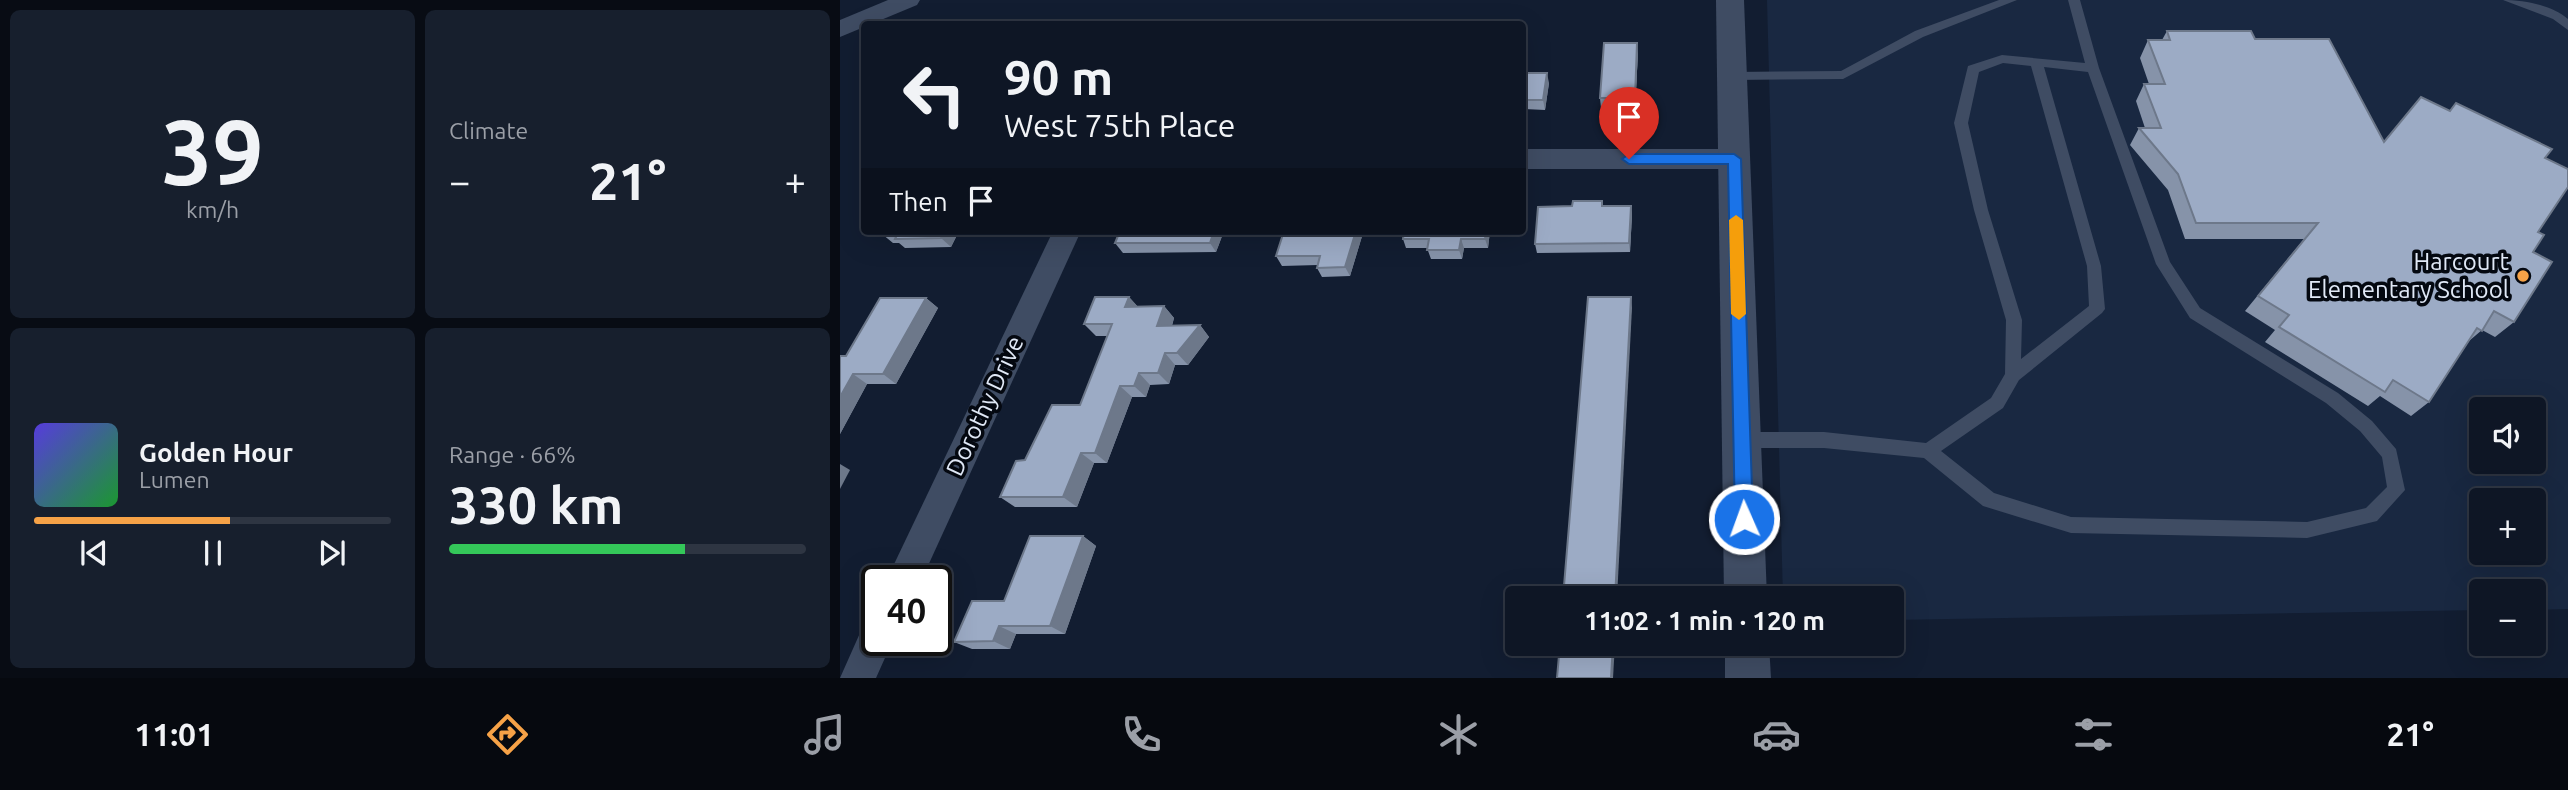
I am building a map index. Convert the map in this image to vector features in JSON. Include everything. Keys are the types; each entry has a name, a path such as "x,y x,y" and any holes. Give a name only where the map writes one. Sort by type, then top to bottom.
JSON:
{"street":[{"path":"840,29 877,6 909,0"},
{"path":"1730,0 1746,586"},
{"path":"1526,159 1734,159"},
{"name":"Dorothy Drive","path":"910,565 1065,235"},
{"path":"857,678 868,656"},
{"path":"1747,656 1748,678"}],"lane":[{"path":"1732,76 1843,75 1919,34 2011,0"},
{"path":"1742,440 1824,440 1928,451 1989,500 2071,525 2307,530 2371,516 2396,490 2390,454 2366,426 2332,398 2194,313 2162,264 2092,68 2074,0"},
{"path":"2509,0 2557,16 2568,26"},
{"path":"2013,375 2014,320 1981,210 1961,123 1973,69 2002,59 2092,68"},
{"path":"1928,451 1997,403 2013,375 2096,309 2094,266 2036,62"}],"shaded area":[{"path":"1767,0 2568,0 2568,609 2546,610 2546,579 2469,579 2469,610 1904,620 1904,586 1783,586"}],"building":[{"path":"2167,31 2251,31 2255,39 2329,39 2384,142 2421,97 2450,111 2456,103 2552,149 2545,158 2568,169 2568,187 2538,232 2544,235 2533,252 2552,262 2514,322 2494,311 2482,331 2477,328 2429,402 2393,380 2385,392 2279,327 2289,315 2258,296 2318,223 2196,223 2178,174 2139,128 2161,128 2144,84 2165,84 2148,40 2170,40"},
{"path":"1604,43 1637,43 1635,98 1600,98"},
{"path":"1526,73 1547,73 1543,100 1526,100"},
{"path":"1573,201 1602,201 1602,206 1631,206 1629,243 1535,244 1538,207 1572,206"},
{"path":"897,235 943,235 941,238 895,239"},
{"path":"1118,235 1213,235 1210,243 1115,243"},
{"path":"1283,235 1355,235 1345,267 1317,268 1320,256 1276,256"},
{"path":"1404,235 1486,235 1485,239 1461,239 1459,250 1427,250 1429,239 1403,239"},
{"path":"1095,297 1129,297 1125,307 1164,306 1157,326 1200,325 1177,353 1165,353 1158,373 1139,373 1134,386 1120,386 1095,453 1081,453 1063,497 1000,497 1016,461 1025,460 1052,405 1080,405 1112,324 1084,324"},
{"path":"1588,297 1631,297 1616,586 1564,586"},
{"path":"880,298 926,298 883,374 853,374 840,397 840,356 846,356"},
{"path":"1030,536 1083,536 1050,626 999,626 993,641 954,642 972,601 1004,601"},
{"path":"1559,656 1612,656 1611,678 1557,678"}],"slow traffic":[{"path":"1736,220 1739,314"}],"place":[{"name":"Harcourt Elementary School","path":"2523,276"}],"route":[{"path":"1629,159 1734,159 1744,519"}]}
